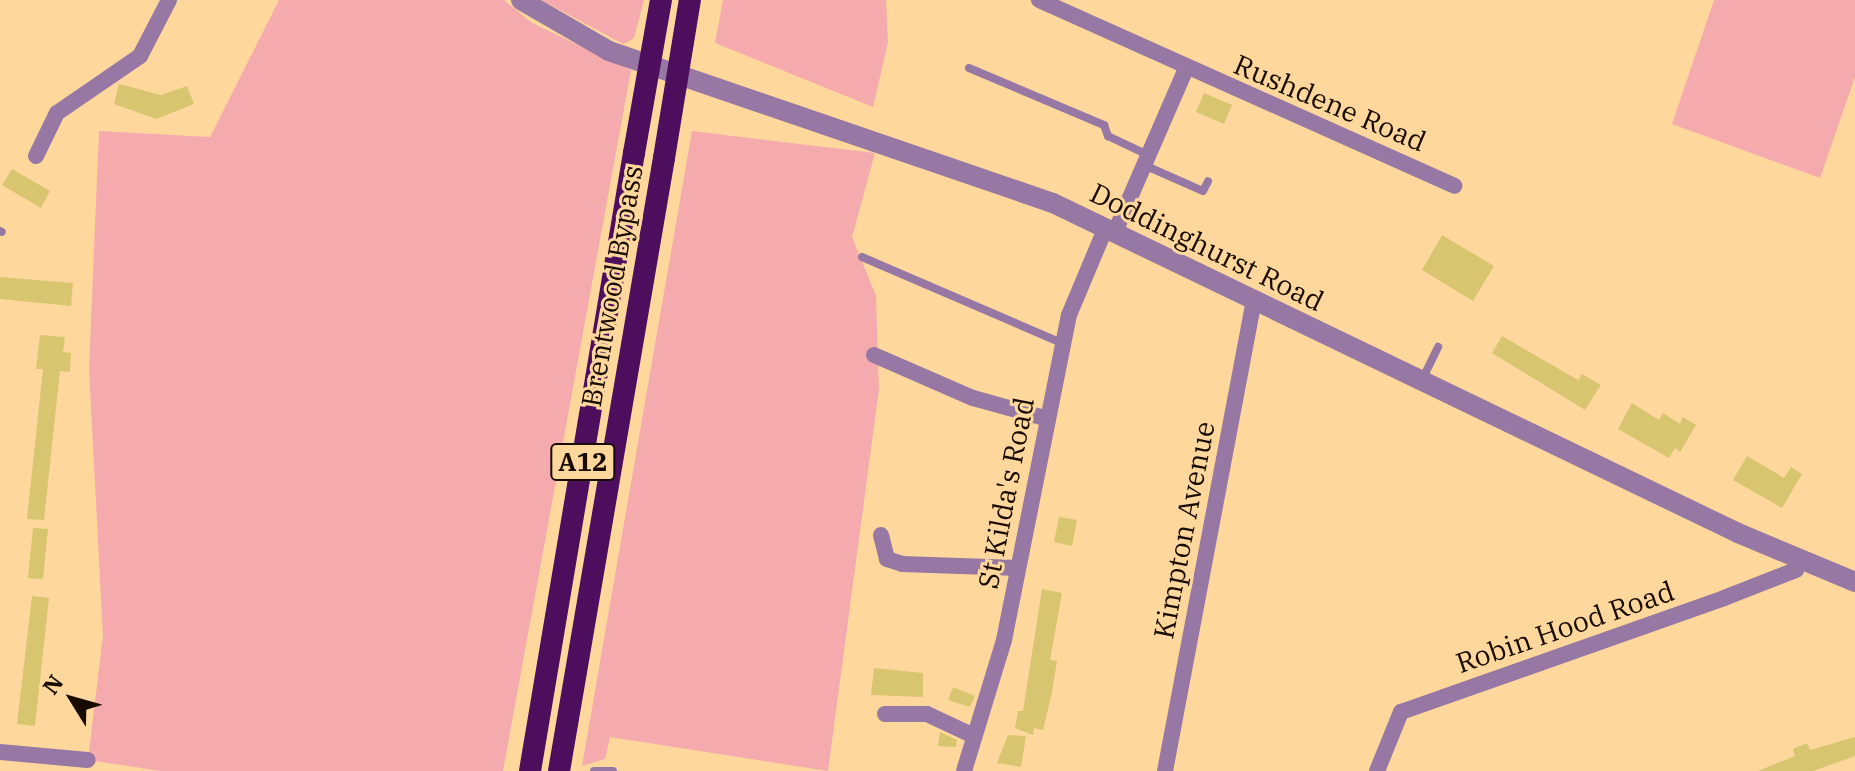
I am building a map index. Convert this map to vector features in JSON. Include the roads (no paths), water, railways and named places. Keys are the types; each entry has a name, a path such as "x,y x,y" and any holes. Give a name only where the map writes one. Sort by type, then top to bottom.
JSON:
{"highway":[{"name":"Brentwood Bypass","path":"530,771 661,0"},
{"name":"Brentwood Bypass","path":"559,771 690,0"}],"street":[{"path":"36,156 57,113 140,56 169,0"},
{"name":"Doddinghurst Road","path":"521,0 609,51 970,171 1111,230 1801,560 1855,582"},
{"name":"Rushdene Road","path":"1039,0 1186,69 1454,186"},
{"path":"1111,230 1186,69"},
{"name":"St Kilda's Road","path":"964,771 972,735 991,693 1062,343 1111,230"},
{"name":"Kimpton Avenue","path":"1165,771 1254,299"},
{"path":"874,355 973,398 1048,419"},
{"path":"881,535 887,559 902,564 1018,568"},
{"name":"Robin Hood Road","path":"1377,771 1401,712 1724,598 1796,570 1801,560"},
{"path":"885,714 927,714 972,735"},
{"path":"0,752 88,760"}],"lane":[{"path":"969,68 1104,125 1108,136 1203,191 1208,181"},
{"path":"862,257 1062,343"},
{"path":"1422,380 1438,347"},
{"path":"594,771 613,771"}]}
